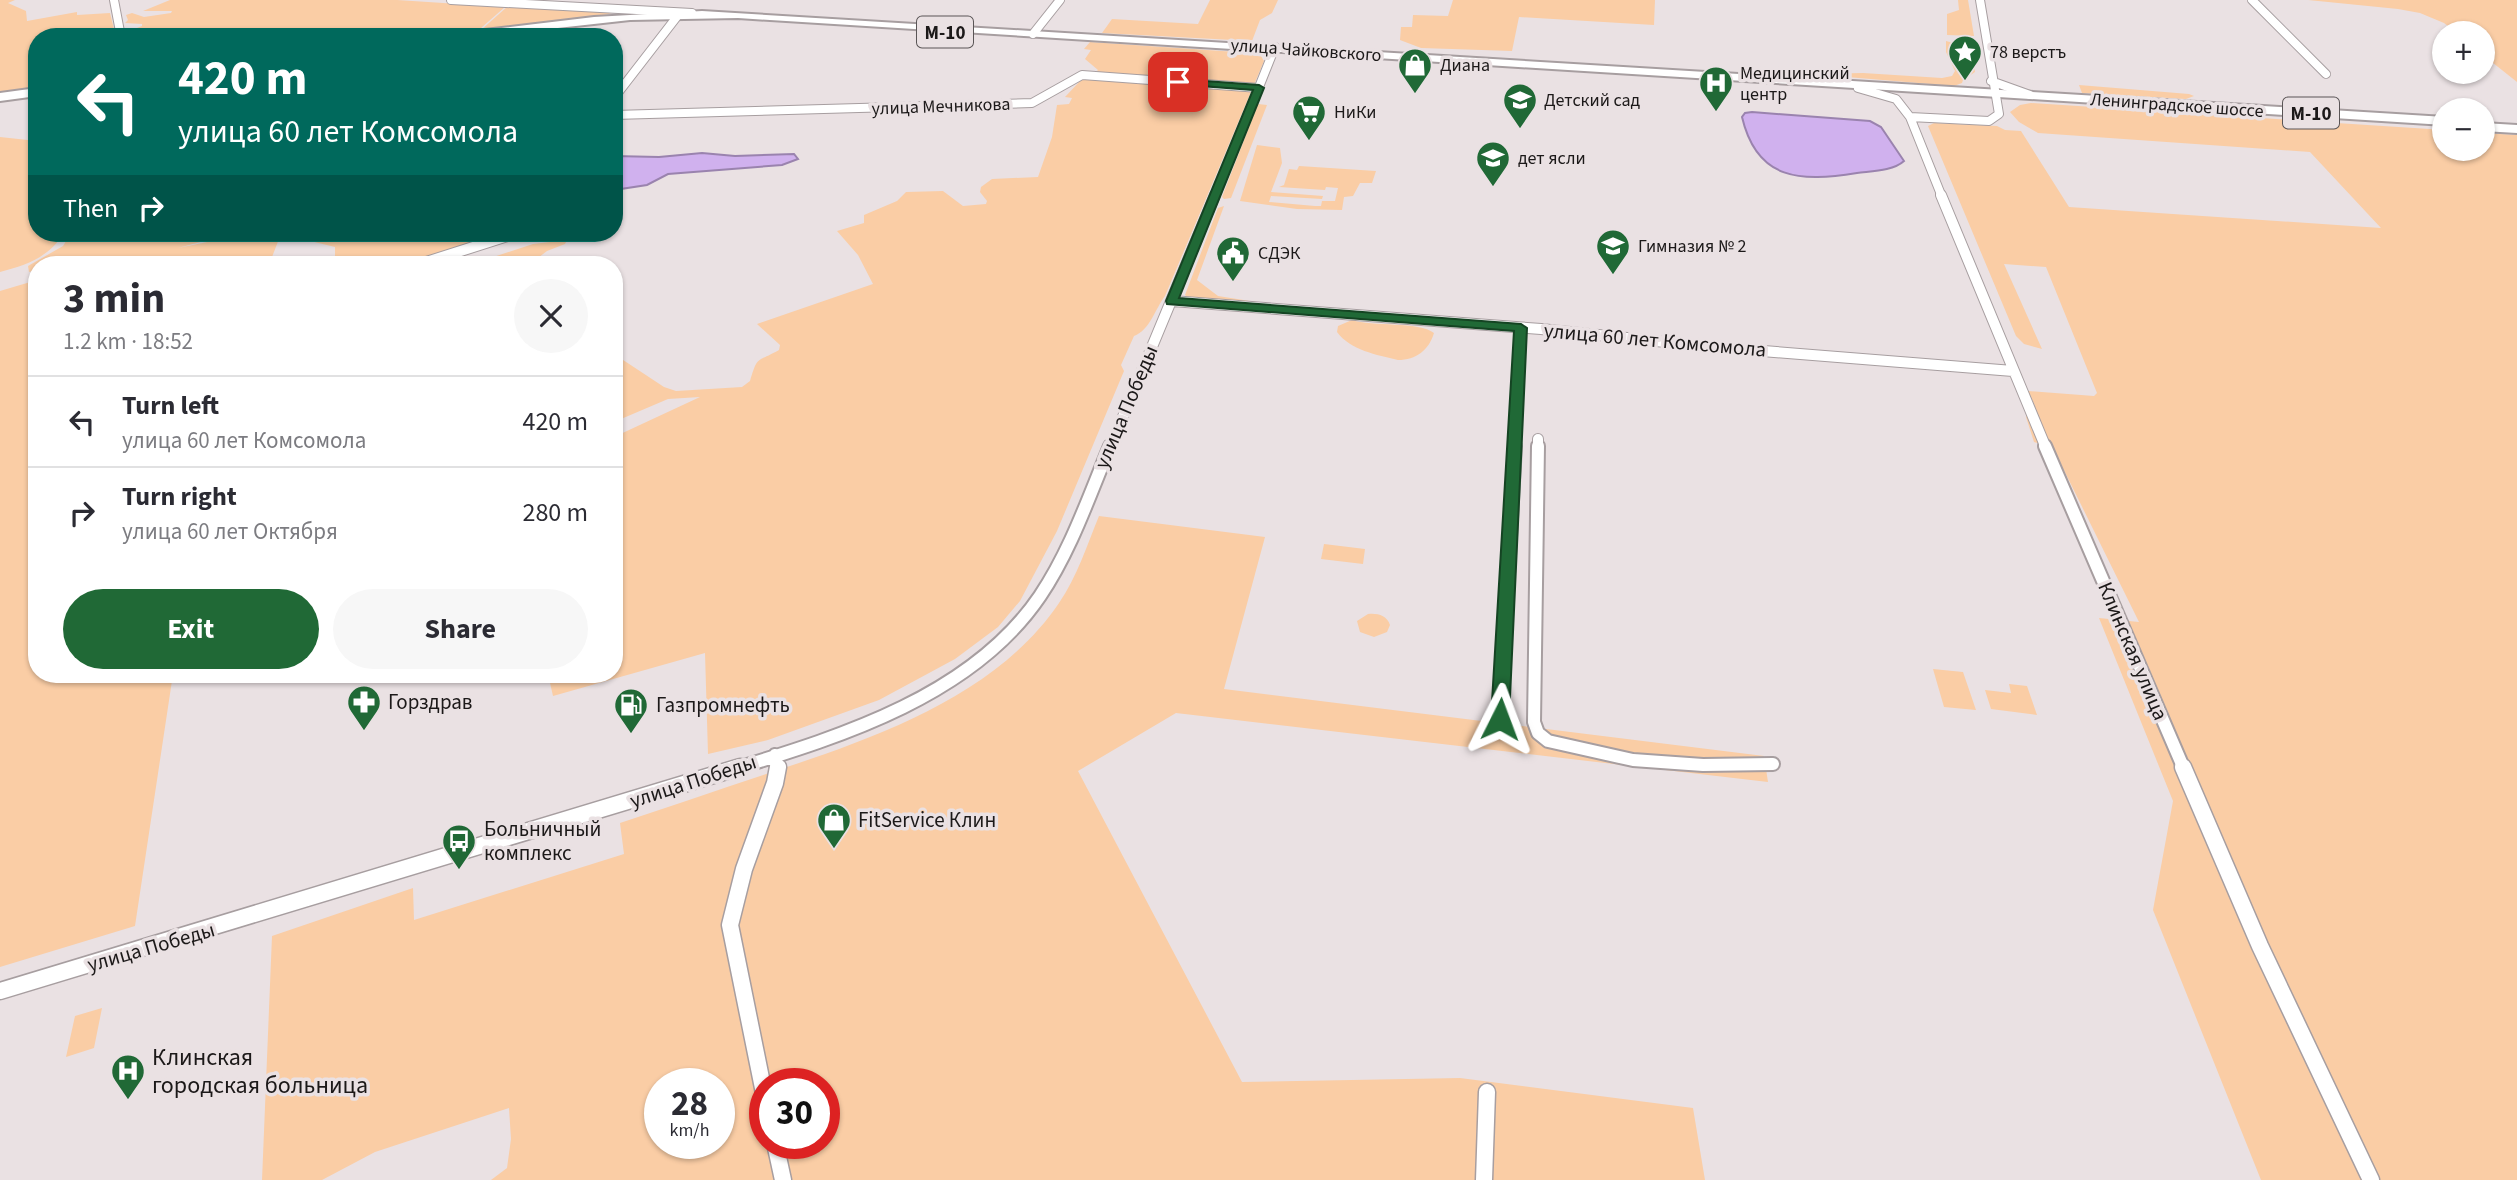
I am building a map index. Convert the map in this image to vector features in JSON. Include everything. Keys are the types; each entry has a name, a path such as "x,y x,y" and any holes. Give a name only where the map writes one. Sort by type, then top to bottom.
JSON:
{"highway":[{"name":"улица Чайковского","path":"709,14 1858,88 1993,90"},
{"name":"М-10","path":"521,28 614,16 709,14"},
{"name":"М-10","path":"532,28 614,16"},
{"name":"улица Чайковского","path":"677,16 1971,92 1993,90"},
{"name":"Ленинградское шоссе","path":"1993,90 2032,96 2432,122"},
{"name":"Ленинградское шоссе","path":"1993,90 2432,122"},
{"path":"0,99 28,95"},
{"path":"2495,126 2517,128"}],"street":[{"path":"114,0 119,28"},
{"name":"улица Чайковского","path":"452,0 517,2 614,16 709,14"},
{"path":"1033,34 1060,0"},
{"path":"1858,88 1896,99 1910,117 1989,121 1999,114 1980,0"},
{"path":"2252,0 2326,75"},
{"path":"623,86 677,16"},
{"name":"улица Победы","path":"0,991 421,867 775,755 856,725 934,689 976,662 1025,619 1046,589 1064,555 1172,301 1274,50"},
{"name":"улица Мечникова","path":"623,115 1032,103 1044,99 1072,78 1082,75 1259,88"},
{"name":"Клинская улица","path":"1910,117 2013,371 2260,946 2371,1180"},
{"path":"445,256 489,242"},
{"name":"улица 60 лет Комсомола","path":"1172,301 2013,371"},
{"path":"1500,719 1521,328"},
{"path":"1538,439 1534,722 1538,733 1548,741 1633,760 1703,765 1773,764"},
{"path":"759,1068 730,925 744,869 775,783 778,766 775,755"},
{"path":"1483,1180 1487,1092"},
{"path":"778,1159 783,1180"}],"shaded area":[{"path":"0,0 15,0 8,3 26,11 27,21 77,12 77,15 110,13 114,28 28,28 28,89 0,93"},
{"path":"170,0 397,0 505,7 481,28 137,28 142,24 125,23 128,20 126,15 132,13 144,17 172,11 143,11"},
{"path":"1210,0 1278,0 1272,13 1260,20 1252,41 1102,33 1112,19 1198,24"},
{"path":"1453,0 1655,0 1654,25 1519,17 1512,51 1421,48 1400,40 1401,27 1412,27 1413,15 1448,16"},
{"path":"1958,0 1968,0 1974,36 1947,35 1947,14 1959,10"},
{"path":"2308,0 2517,0 2517,82 2495,65 2495,21 2439,21 2420,13"},
{"path":"508,6 604,11 611,14 497,28 483,28"},
{"path":"1946,41 1972,48 1975,72 1954,86 1811,74 1863,73 1942,78 1952,76 1955,71 1946,52"},
{"path":"1090,42 1251,53 1261,56 1264,61 1165,296 1148,324 1134,336 1121,365 1124,371 1057,531 1020,601 998,627 955,659 879,700 768,740 708,754 705,653 623,676 623,433 700,397 668,399 623,418 623,360 664,387 676,391 742,387 750,381 759,361 779,350 780,345 757,324 873,284 858,255 837,231 864,223 864,215 897,201 906,192 943,191 963,206 986,204 987,201 980,192 981,187 992,179 1038,177 1052,137 1057,105 1069,104 1072,98 1065,97 1081,80 1091,77 1098,70 1085,59 1091,50 1084,49"},
{"path":"2079,85 2194,96 2186,99 2082,93"},
{"path":"2031,103 2432,129 2432,161 2495,161 2495,134 2517,135 2517,1180 2261,1180 2153,910 2173,801 2099,618 2139,622 2053,448 2034,442 2026,417 2035,406 2028,391 2094,396 2097,393 2046,267 2004,264 2042,349 2024,344 2016,336 1928,126 1934,123 1997,126 2005,130 2021,131 2069,207 2381,228 2310,152 2038,133 2019,122 2010,112 2020,105"},
{"path":"1258,104 1267,105 1231,198 1224,199 1222,197"},
{"path":"1745,113 1870,121 1881,127 1904,161 1888,169 1837,176 1800,176 1784,172 1770,165 1758,154 1749,138 1742,117"},
{"path":"0,137 28,140 28,242 57,242 41,256 28,256 28,262 0,272"},
{"path":"1257,145 1280,148 1282,163 1271,192 1323,196 1322,199 1271,196 1269,202 1321,206 1322,201 1335,201 1338,188 1326,187 1325,190 1279,187 1284,185 1289,169 1297,170 1299,166 1376,171 1372,183 1360,183 1353,196 1344,197 1342,210 1297,209 1240,201"},
{"path":"702,153 735,156 794,154 798,159 782,165 668,174 647,185 623,189 623,156 659,157"},
{"path":"1224,206 1197,280 1218,296 1276,305 1188,298 1185,295 1218,208"},
{"path":"65,242 201,242 178,248 207,242 278,242 272,256 46,256"},
{"path":"314,242 487,242 448,256 335,256 335,247"},
{"path":"566,242 540,256 496,256 533,244"},
{"path":"28,283 28,683 172,683 135,926 0,967 0,291"},
{"path":"1352,320 1407,325 1434,333 1421,353 1398,360 1364,351 1342,338 1337,332 1338,326"},
{"path":"1099,516 1265,537 1224,689 1764,756 1768,782 1176,713 1078,771 1242,1082 1460,1078 1693,1108 1705,1180 491,1180 507,1168 511,1139 509,1108 375,1152 322,1180 262,1180 272,936 413,888 414,920 624,854 620,823 846,746 887,730 965,690 1001,665 1032,636 1059,603 1076,572"},
{"path":"1324,544 1365,549 1363,564 1321,559"},
{"path":"1368,614 1378,614 1387,619 1390,625 1387,632 1374,637 1360,632 1357,621"},
{"path":"1933,669 1963,672 1976,710 1944,707"},
{"path":"550,683 599,683 553,696"},
{"path":"2009,684 2027,686 2037,715 1991,709 1985,690 2011,693"},
{"path":"102,1008 94,1048 66,1057 75,1016"}],"place":[{"name":"78 верстъ","path":"1965,82"},
{"name":"Диана","path":"1415,95"},
{"name":"Медицинский центр","path":"1716,113"},
{"name":"Детский сад","path":"1520,130"},
{"name":"НиКи","path":"1309,142"},
{"name":"дет ясли","path":"1493,188"},
{"name":"Гимназия № 2","path":"1613,276"},
{"name":"СДЭК","path":"1233,283"},
{"name":"Горздрав","path":"364,732"},
{"name":"Газпромнефть","path":"631,735"},
{"name":"FitService Клин","path":"834,850"},
{"name":"Больничный комплекс","path":"459,871"},
{"name":"Клинская городская больница","path":"128,1101"}],"route":[{"path":"1178,82 1259,88 1172,301 1521,328 1500,719"}]}
